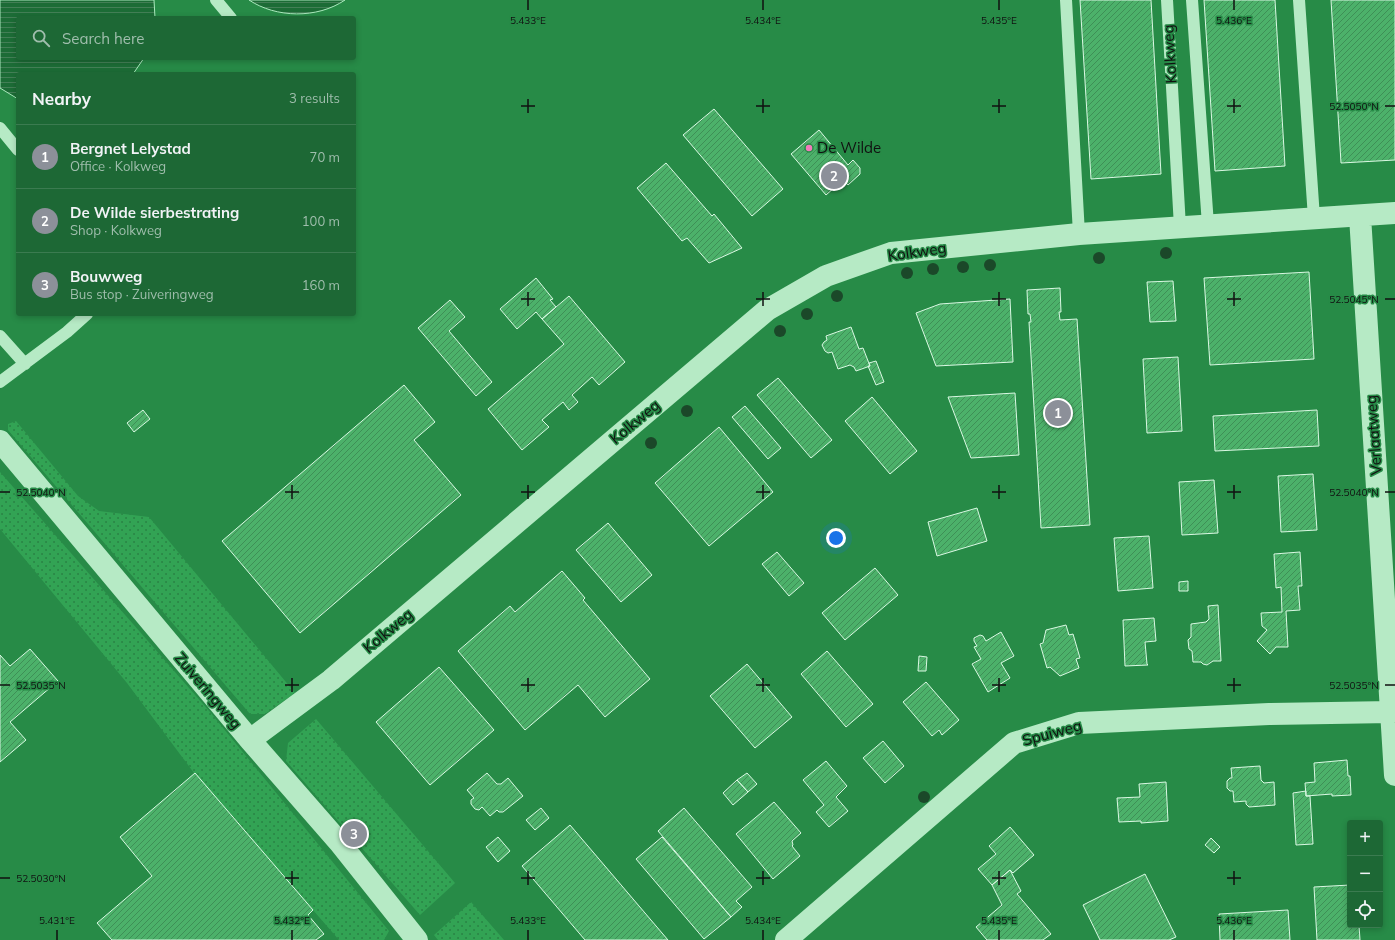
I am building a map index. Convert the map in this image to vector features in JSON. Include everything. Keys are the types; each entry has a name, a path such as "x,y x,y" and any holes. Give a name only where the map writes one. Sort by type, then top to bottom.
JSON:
{"street":[{"name":"Kolkweg","path":"250,740 331,680 767,310 826,276 891,253 1080,234 1395,213"},
{"name":"Verlaatweg","path":"1360,216 1395,775"},
{"name":"Zuiveringweg","path":"0,441 250,740 339,842 417,940"},
{"name":"Spuiweg","path":"786,940 1014,743 1080,723 1269,714 1391,712"}],"lane":[{"path":"216,0 229,16"},
{"path":"1066,0 1080,234"},
{"name":"Kolkweg","path":"1167,0 1180,227"},
{"name":"Kolkweg","path":"1192,0 1208,225"},
{"path":"1299,0 1314,218"},
{"path":"0,128 16,148"},
{"path":"0,382 85,316"},
{"path":"0,336 25,364"}],"shaded area":[{"path":"0,0 154,0 155,16 16,16 16,60 143,60 134,72 16,72 16,98 0,88"},
{"path":"249,0 345,0 322,11 297,14 271,10"},
{"path":"16,421 78,496 99,511 149,517 295,693 265,714 250,714 8,430 8,424"},
{"path":"0,472 210,712 389,931 384,940 339,940 194,773 127,683 0,529"},
{"path":"316,719 455,883 420,915 286,761 288,743"},
{"path":"471,902 504,940 438,940 434,935"}],"building":[{"path":"1080,0 1151,0 1161,174 1091,179"},
{"path":"1204,0 1275,0 1285,166 1215,171"},
{"path":"1331,0 1395,0 1395,160 1341,163"},
{"path":"714,109 783,189 752,216 683,135"},
{"path":"819,130 848,165 853,160 860,168 860,174 848,185 843,180 826,195 791,154"},
{"path":"666,163 712,216 714,214 742,248 709,263 687,238 682,241 637,188"},
{"path":"1309,272 1314,359 1210,365 1204,278"},
{"path":"536,278 553,299 550,300 556,307 542,319 536,312 517,329 500,309"},
{"path":"1173,281 1176,321 1150,322 1147,282"},
{"path":"1060,288 1060,320 1077,319 1090,525 1041,528 1029,322 1031,322 1030,314 1028,314 1027,290"},
{"path":"569,296 625,362 599,385 592,377 572,395 578,402 569,410 563,402 542,420 549,427 522,450 488,409 564,344 542,319"},
{"path":"1010,299 1013,362 936,366 916,313 940,304"},
{"path":"450,300 465,317 449,331 492,382 476,396 418,328"},
{"path":"851,327 859,349 863,348 870,366 856,371 854,367 850,365 838,369 832,352 828,353 825,351 822,345 827,340 826,336"},
{"path":"1178,357 1182,431 1147,433 1143,359"},
{"path":"876,361 884,382 876,385 868,366 870,366 869,363"},
{"path":"778,378 832,440 811,458 757,395"},
{"path":"404,385 435,422 414,440 461,495 300,633 222,541"},
{"path":"1015,393 1019,455 971,458 948,397"},
{"path":"872,397 917,451 890,474 845,421"},
{"path":"745,406 781,448 768,459 732,417"},
{"path":"143,410 150,419 134,432 127,423"},
{"path":"1317,410 1319,446 1215,451 1213,416"},
{"path":"719,427 773,492 709,546 655,483"},
{"path":"1313,474 1317,530 1281,532 1278,476"},
{"path":"1214,480 1218,533 1182,535 1179,482"},
{"path":"977,508 987,541 937,556 928,522"},
{"path":"608,523 652,575 621,602 576,550"},
{"path":"1149,536 1153,588 1118,591 1114,538"},
{"path":"777,552 804,583 789,596 762,564"},
{"path":"1300,552 1302,586 1298,586 1300,610 1286,611 1288,647 1276,647 1270,654 1257,641 1267,630 1262,626 1261,613 1282,612 1281,587 1276,588 1274,554"},
{"path":"875,568 898,595 845,640 822,613"},
{"path":"562,571 585,598 583,600 650,679 605,717 578,685 525,730 458,651 510,606 515,612"},
{"path":"1188,581 1188,591 1179,591 1179,582"},
{"path":"1218,605 1221,661 1213,661 1207,665 1201,662 1193,662 1192,651 1189,649 1188,640 1191,637 1191,624 1206,622 1209,619 1208,606"},
{"path":"1154,618 1156,641 1145,642 1148,665 1125,666 1123,620"},
{"path":"1066,625 1069,635 1073,634 1080,658 1076,659 1079,668 1060,676 1050,667 1047,668 1040,644 1043,643 1046,630"},
{"path":"1001,632 1014,656 1001,663 1010,678 988,692 972,664 981,659 974,647 977,646 974,638 980,635 983,636 986,641"},
{"path":"30,649 58,681 10,722 26,740 0,762 0,655 10,666"},
{"path":"827,651 873,704 846,727 801,674"},
{"path":"919,656 927,657 926,671 918,671"},
{"path":"747,664 792,717 755,748 710,696"},
{"path":"439,667 494,730 430,785 376,722"},
{"path":"926,682 959,720 942,735 939,730 932,736 903,702"},
{"path":"883,741 904,766 885,783 863,758"},
{"path":"1347,760 1351,795 1332,796 1332,794 1306,796 1305,783 1315,782 1314,763"},
{"path":"826,761 847,786 836,797 848,811 829,827 816,812 824,805 803,780"},
{"path":"1260,766 1261,780 1264,783 1274,782 1275,805 1249,807 1246,804 1246,801 1234,802 1233,791 1230,791 1227,788 1227,781 1232,778 1231,768"},
{"path":"195,773 313,910 308,915 324,934 316,940 112,940 97,923 152,876 120,837"},
{"path":"487,773 497,784 501,784 508,778 523,796 503,812 499,812 497,810 490,816 482,807 479,810 475,809 471,804 471,800 474,798 467,790"},
{"path":"747,773 757,784 748,792 737,780"},
{"path":"737,780 748,792 733,805 723,793"},
{"path":"1166,782 1168,821 1141,823 1141,821 1119,822 1117,798 1140,797 1139,784"},
{"path":"1306,791 1306,796 1310,796 1313,844 1296,845 1293,793"},
{"path":"774,802 801,833 792,841 792,846 800,856 773,879 736,834"},
{"path":"541,808 549,818 535,830 526,820"},
{"path":"684,808 752,887 736,901 742,907 731,917 658,831"},
{"path":"570,825 668,940 585,940 522,866"},
{"path":"1010,827 1034,855 1013,873 1010,870 992,885 978,869 996,854 989,846"},
{"path":"498,837 510,851 498,862 486,847"},
{"path":"662,837 731,917 704,939 636,859"},
{"path":"1211,838 1220,847 1214,853 1205,845"},
{"path":"1010,870 1021,891 1017,894 1051,934 1043,940 987,940 976,927 1002,905 992,885"},
{"path":"1145,874 1176,937 1169,940 1100,940 1083,905"},
{"path":"1347,885 1347,928 1359,928 1360,940 1317,940 1314,887"},
{"path":"1288,910 1290,940 1220,940 1219,914"}],"place":[{"name":"De Wilde","path":"809,148"},
{"name":"De Wilde sierbestrating","path":"834,176"},
{"name":"Bergnet Lelystad","path":"1058,413"},
{"name":"Bouwweg","path":"354,834"}]}
